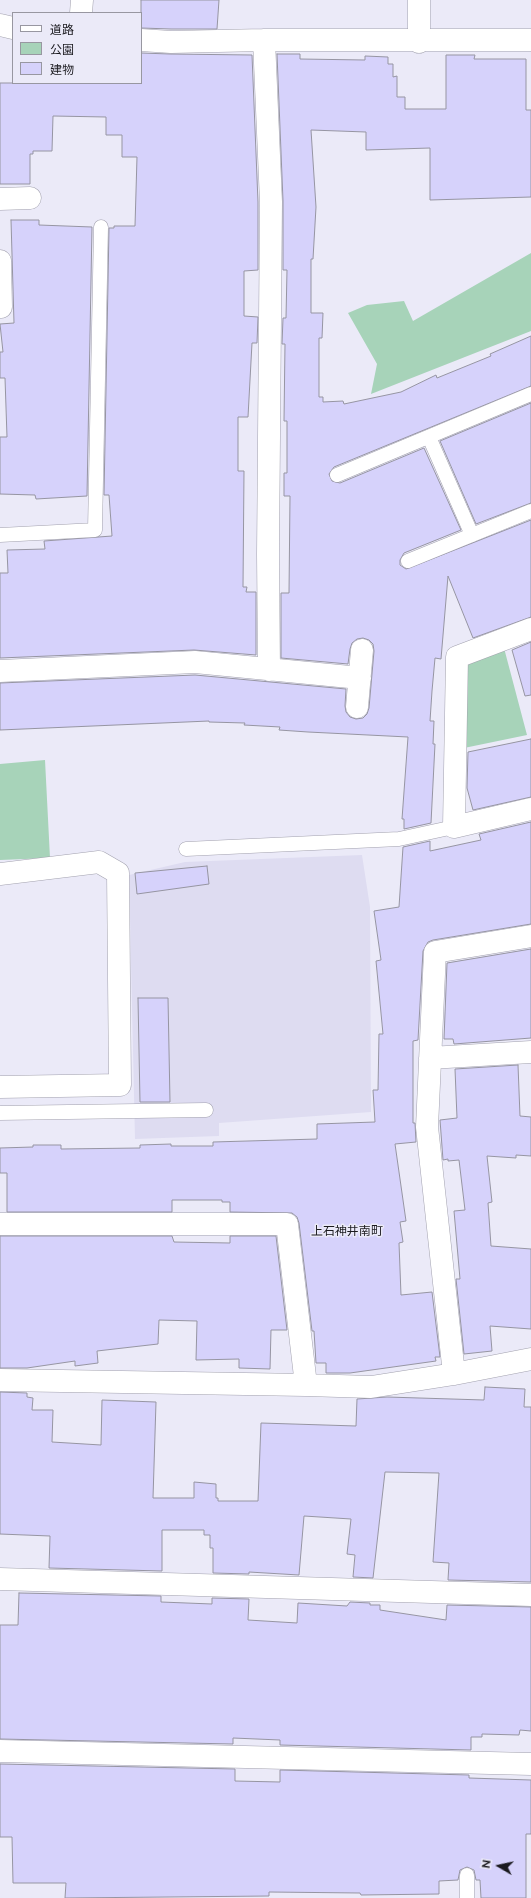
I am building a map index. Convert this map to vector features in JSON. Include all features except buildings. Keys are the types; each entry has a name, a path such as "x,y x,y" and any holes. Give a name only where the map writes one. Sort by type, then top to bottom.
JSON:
{"street":[{"path":"81,12 82,0"},
{"path":"419,0 419,42"},
{"path":"0,25 12,28"},
{"path":"142,40 171,42 264,40 419,42 531,40"},
{"path":"264,40 271,202 268,554 269,670"},
{"path":"0,199 30,198"},
{"path":"0,261 2,307"},
{"path":"531,629 457,657 454,827 531,809"},
{"path":"358,707 362,650"},
{"path":"0,671 195,662 360,678"},
{"path":"0,874 99,862 118,873 120,1085 0,1087"},
{"path":"454,1374 427,1127 435,952 531,936"},
{"path":"430,1058 531,1052"},
{"path":"0,1224 286,1224 306,1385"},
{"path":"0,1380 371,1387 454,1374 531,1359"},
{"path":"0,1579 531,1595"},
{"path":"0,1750 531,1764"}],"lane":[{"path":"0,535 95,530 101,226"},
{"path":"338,475 531,394"},
{"path":"429,437 472,535"},
{"path":"408,561 531,511"},
{"path":"186,849 399,840 454,827"},
{"path":"0,1113 206,1110"},
{"path":"467,1876 467,1898"}],"shaded area":[{"path":"362,855 370,907 371,1112 219,1123 219,1136 135,1139 129,875 185,862"}],"green space":[{"path":"531,253 531,331 371,394 377,364 348,313 367,305 404,301 413,321"},
{"path":"504,648 527,735 464,748 464,661"},
{"path":"45,760 50,858 0,860 0,764"}],"district":[{"name":"上石神井南町","path":"347,1231"}]}
